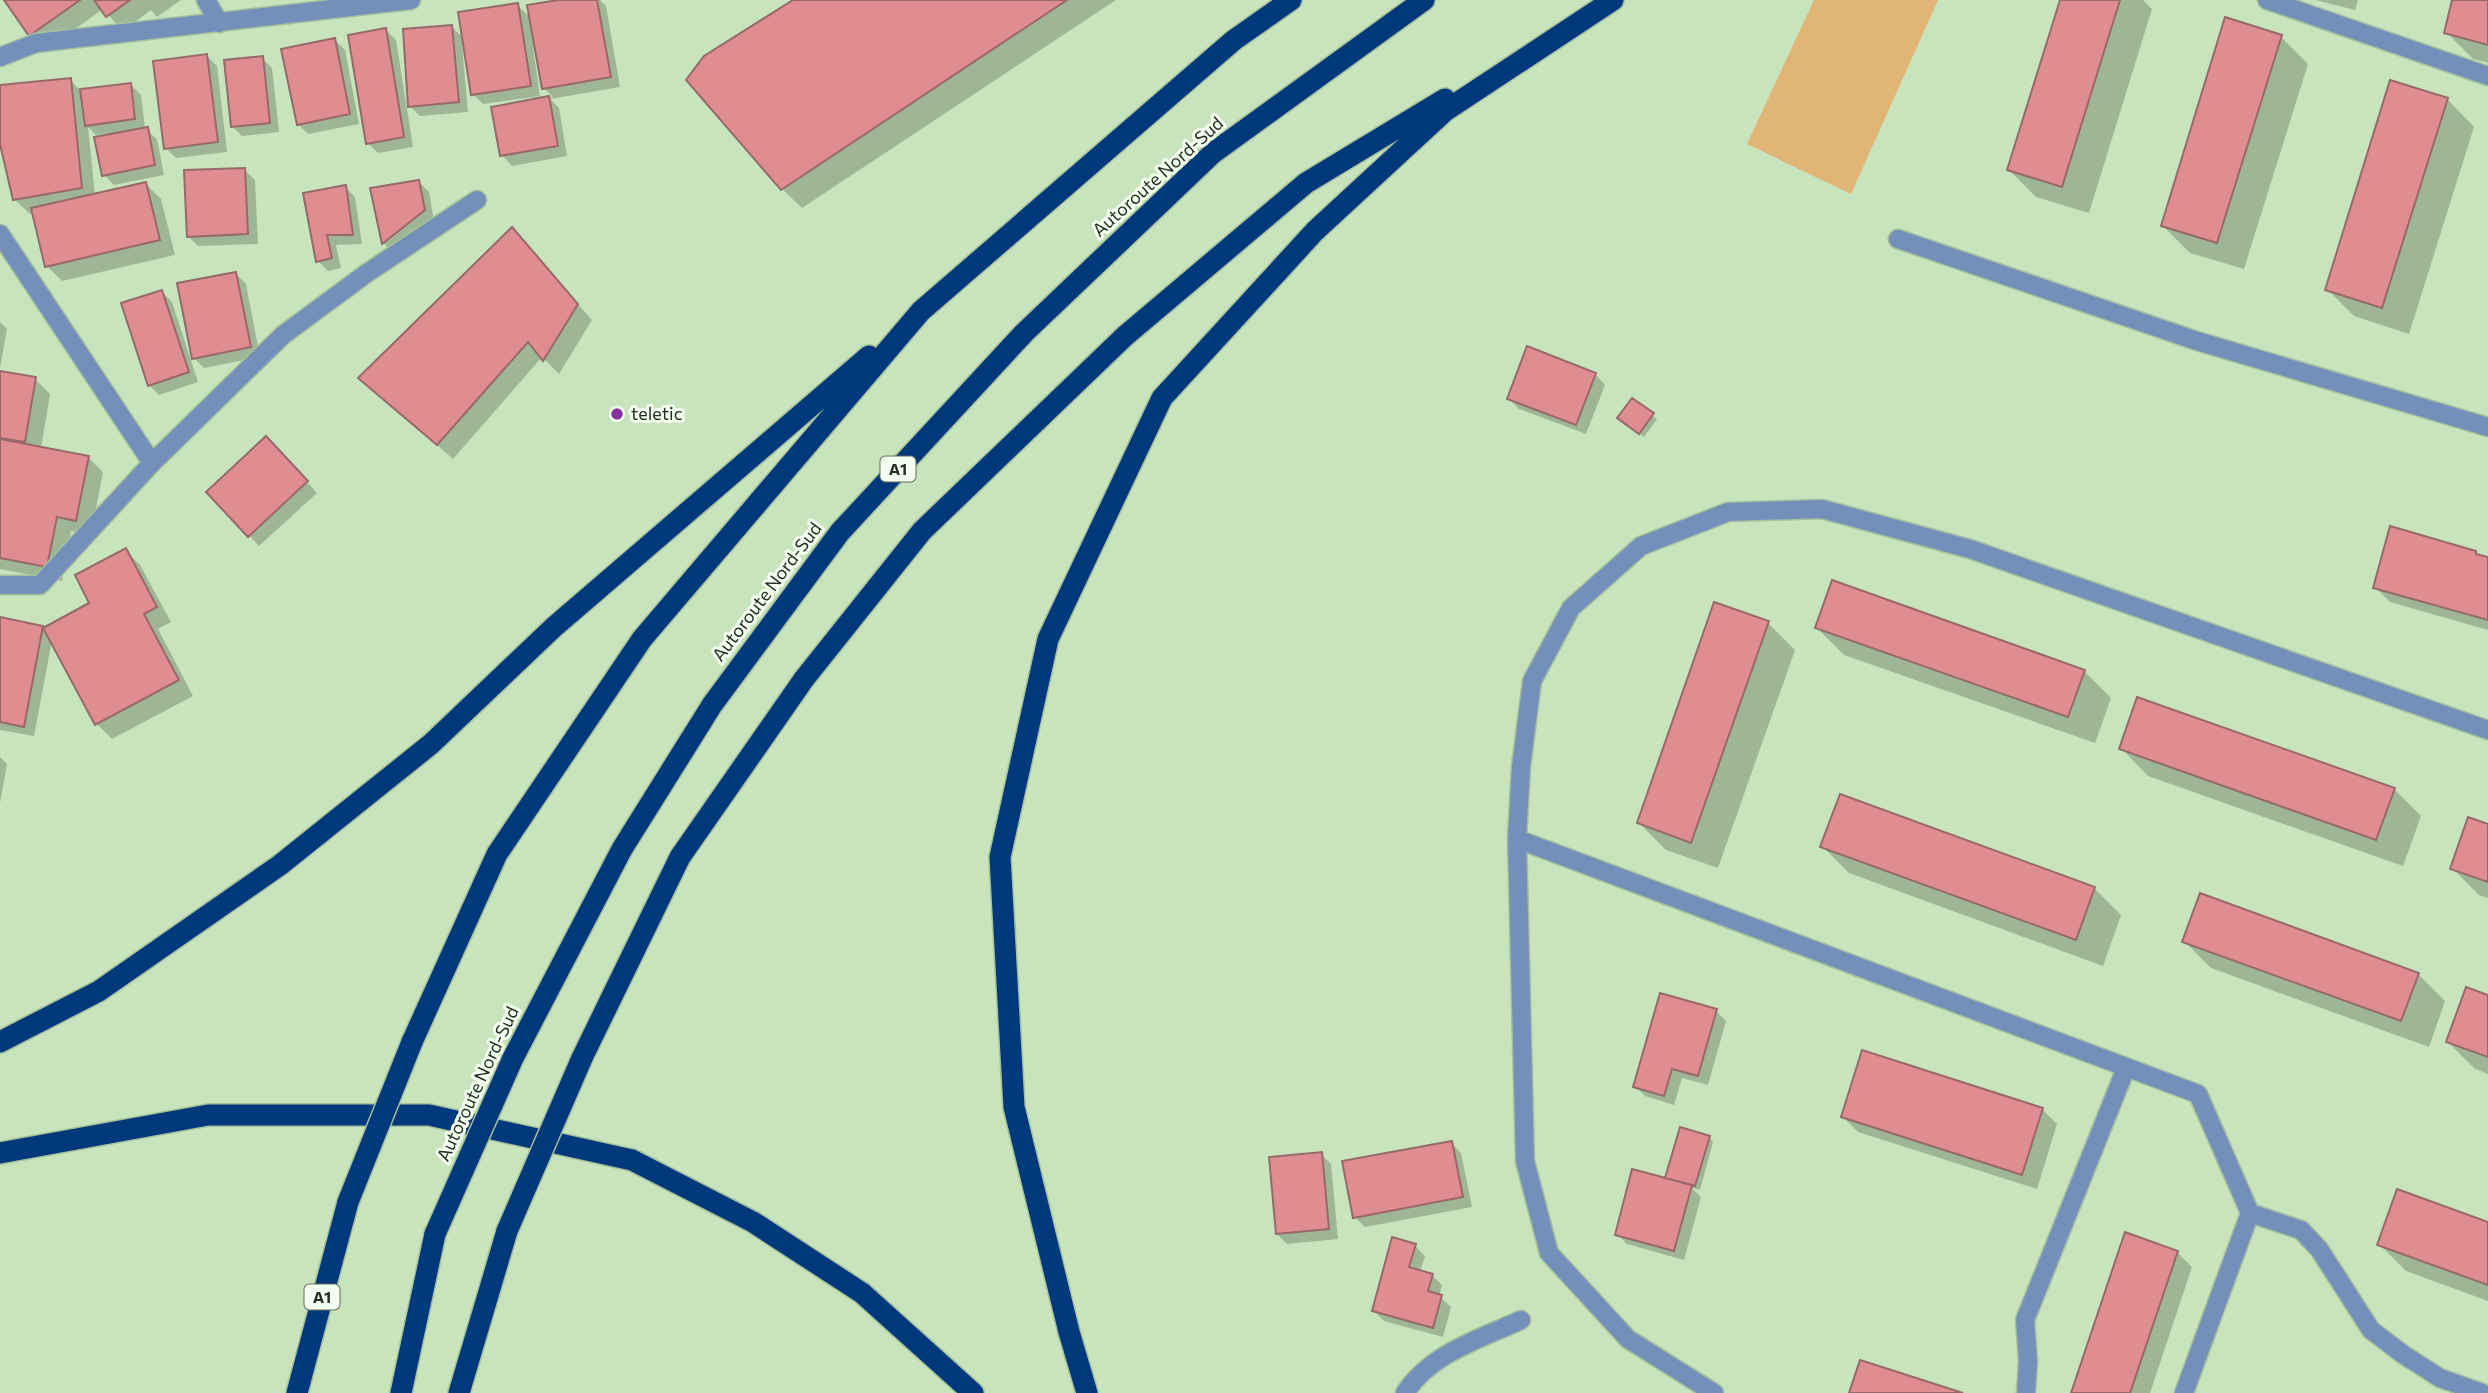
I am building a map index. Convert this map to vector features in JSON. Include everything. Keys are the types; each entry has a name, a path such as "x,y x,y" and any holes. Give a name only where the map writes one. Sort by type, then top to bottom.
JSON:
{"highway":[{"name":"A1","path":"297,1393 348,1202 412,1042 497,855 642,639 921,311 1234,40 1291,0"},
{"name":"Autoroute Nord-Sud","path":"401,1393 435,1234 513,1058 629,838 712,705 840,532 1024,334 1213,153 1424,0"},
{"path":"459,1393 507,1231 582,1058 680,857 804,679 922,531 1125,336 1306,183 1612,0"},
{"path":"1087,1393 1014,1107 1000,857 1048,639 1162,398 1315,231 1445,111 1612,0"},
{"path":"0,1042 99,991 280,865 431,744 554,627 921,311"},
{"path":"0,1153 208,1115 429,1115 632,1160 753,1222 862,1293 973,1393"}],"street":[{"path":"206,0 219,23"},
{"path":"0,57 36,43 406,0"},
{"path":"2267,0 2488,76"},
{"path":"0,585 40,585 152,463 283,335 367,273 477,200"},
{"path":"0,234 152,463"},
{"path":"1898,239 2197,341 2488,426"},
{"path":"1714,1393 1628,1339 1549,1253 1525,1161 1517,839 1521,767 1532,681 1571,608 1641,546 1728,512 1822,509 1970,549 2488,730"},
{"path":"1517,839 2198,1094 2250,1213 2184,1393"},
{"path":"2026,1393 2028,1361 2025,1320 2126,1068"},
{"path":"2250,1213 2301,1230 2319,1249 2371,1330 2440,1378 2482,1393"},
{"path":"1405,1393 1414,1379 1436,1360 1521,1320"}],"shaded area":[{"path":"1814,0 1938,0 1851,194 1747,144"}],"building":[{"path":"4,0 80,0 29,36"},
{"path":"94,0 130,0 106,17"},
{"path":"558,0 597,0 611,77 542,89 527,5"},
{"path":"793,0 1067,0 781,190 686,80 704,56"},
{"path":"2060,0 2120,0 2062,187 2007,170"},
{"path":"2452,0 2488,0 2488,45 2444,33"},
{"path":"518,3 531,86 471,95 458,12"},
{"path":"2225,17 2282,35 2217,243 2161,226"},
{"path":"452,25 459,102 408,107 403,29"},
{"path":"386,28 404,137 366,144 348,35"},
{"path":"335,38 350,114 297,125 281,49"},
{"path":"207,54 218,142 164,149 153,61"},
{"path":"263,56 270,123 231,127 224,60"},
{"path":"71,78 82,188 13,200 0,144 0,85"},
{"path":"2390,80 2448,98 2382,308 2325,290"},
{"path":"131,83 135,119 85,126 80,89"},
{"path":"549,96 558,146 500,156 491,107"},
{"path":"148,127 155,165 102,176 94,137"},
{"path":"245,168 248,234 187,237 184,170"},
{"path":"419,180 425,210 382,244 370,188"},
{"path":"146,182 160,240 45,267 31,208"},
{"path":"346,185 353,235 327,235 332,258 316,262 303,193"},
{"path":"512,227 578,304 543,361 528,342 437,445 358,378"},
{"path":"236,272 251,347 192,359 177,283"},
{"path":"162,290 189,372 148,386 121,303"},
{"path":"1527,346 1596,373 1576,425 1507,399"},
{"path":"0,371 36,377 25,442 0,438"},
{"path":"1632,398 1654,413 1639,434 1617,418"},
{"path":"266,436 308,481 248,537 206,492"},
{"path":"0,439 89,456 76,521 57,517 47,567 0,558"},
{"path":"2390,526 2476,551 2476,554 2488,557 2488,620 2373,588"},
{"path":"126,548 157,607 144,614 179,680 95,725 43,628 89,603 75,575"},
{"path":"1832,580 2085,670 2068,717 1815,628"},
{"path":"1714,602 1769,621 1691,843 1637,823"},
{"path":"0,617 43,626 24,727 0,722"},
{"path":"2137,697 2395,788 2376,840 2119,749"},
{"path":"1840,794 2095,887 2076,940 1820,847"},
{"path":"2468,817 2488,824 2488,882 2450,869"},
{"path":"2200,893 2419,973 2401,1021 2182,942"},
{"path":"2466,987 2488,995 2488,1057 2446,1042"},
{"path":"1660,993 1717,1009 1698,1076 1672,1069 1664,1096 1633,1087"},
{"path":"1862,1050 2043,1108 2022,1175 1841,1117"},
{"path":"1680,1127 1710,1136 1695,1186 1665,1178"},
{"path":"1452,1141 1463,1197 1353,1218 1342,1161"},
{"path":"1322,1152 1329,1229 1276,1234 1269,1157"},
{"path":"1632,1169 1692,1185 1674,1251 1615,1235"},
{"path":"2397,1189 2488,1222 2488,1285 2377,1245"},
{"path":"2125,1232 2178,1251 2130,1393 2071,1393"},
{"path":"1392,1237 1416,1244 1409,1267 1433,1274 1428,1291 1442,1295 1433,1328 1372,1311"},
{"path":"1860,1360 1963,1393 1849,1393"}],"place":[{"name":"teletic","path":"617,414"}]}
